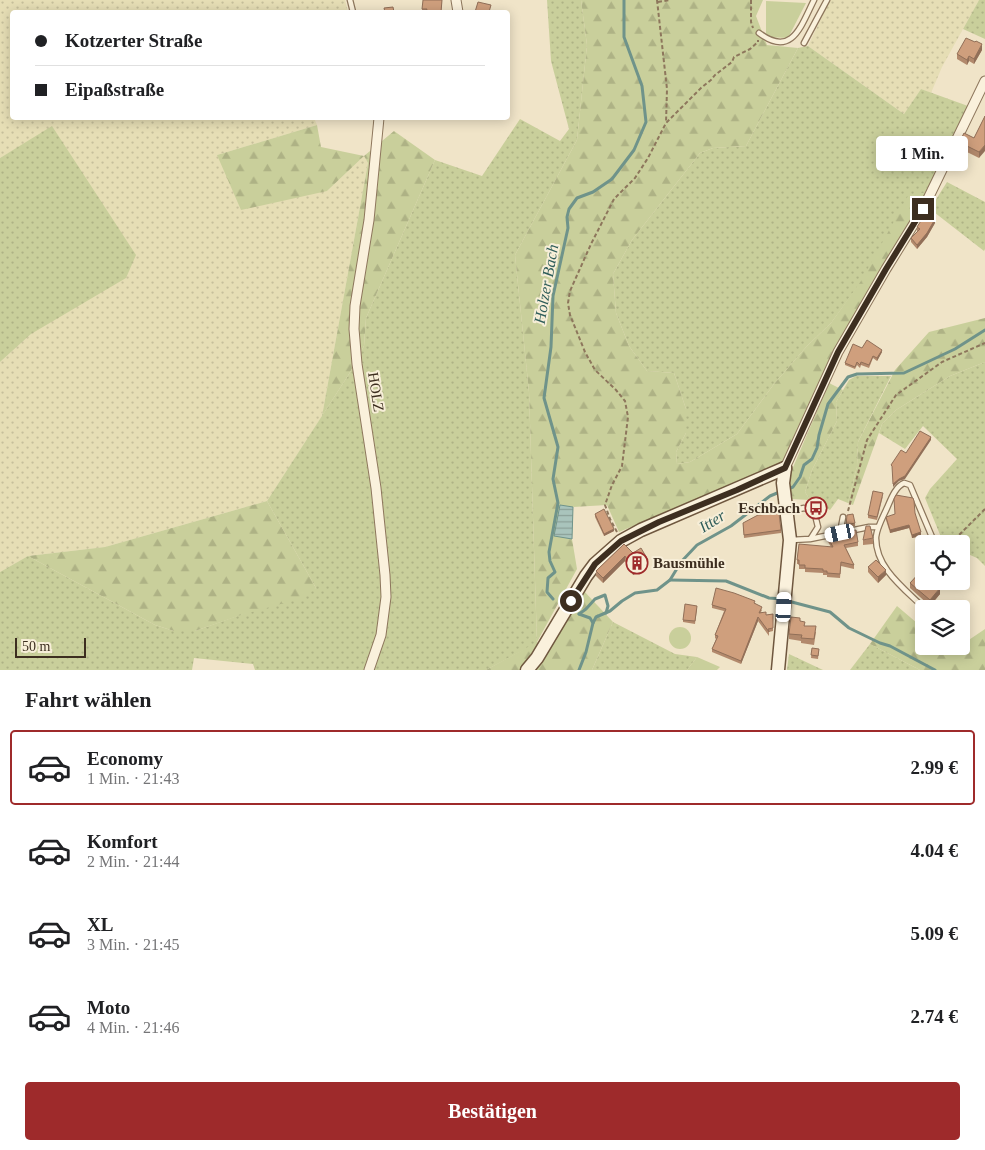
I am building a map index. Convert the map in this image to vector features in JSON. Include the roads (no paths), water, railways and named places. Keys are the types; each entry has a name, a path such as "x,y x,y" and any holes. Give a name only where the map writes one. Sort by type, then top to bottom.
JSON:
{"street":[{"path":"778,670 790,540 783,489 785,468 838,352 923,209 985,81"},
{"name":"HOLZ","path":"369,670 381,635 386,597 385,574 376,488 357,364 354,329 356,297 369,220 380,120"},
{"path":"527,670 537,658 586,576 608,551 621,541 659,522 785,468"}],"lane":[{"path":"759,33 772,41 792,39 801,27 814,0"},
{"path":"804,43 826,0"},
{"path":"916,600 892,576 881,559 876,537 878,527 896,490 904,483 910,486 931,535"},
{"path":"786,512 804,508 814,511 818,526 815,534 810,539"},
{"path":"840,533 843,517"},
{"path":"790,540 810,539 878,527"}],"water":[{"path":"560,505 573,507 572,539 554,536"}],"waterway":[{"name":"Holzer Bach","path":"553,599 547,592 548,578 555,572 550,561 549,552 558,503 553,479 558,447 544,398 551,347 553,296 568,228 567,217 569,209 577,198 593,192 612,179 634,150 646,122 642,86 624,37 624,0"},
{"name":"Itter","path":"788,489 793,487 800,477 804,465 812,459 817,448 828,404 848,377 857,374 904,373 955,349 985,330"},
{"name":"Itter","path":"579,670 596,617 610,611 635,593 657,590 670,580 681,562 697,545 731,526 770,496 782,491"},
{"path":"670,580 726,581 769,598 782,599"},
{"path":"579,614 595,599 605,595 608,606 606,613"},
{"path":"788,601 830,612 849,628 890,646 935,670"},
{"name":"Holzer Bach","path":"579,614 590,618 593,623"}],"place":[{"name":"Eschbach","path":"816,508"},
{"name":"Bausmühle","path":"637,563"}]}
